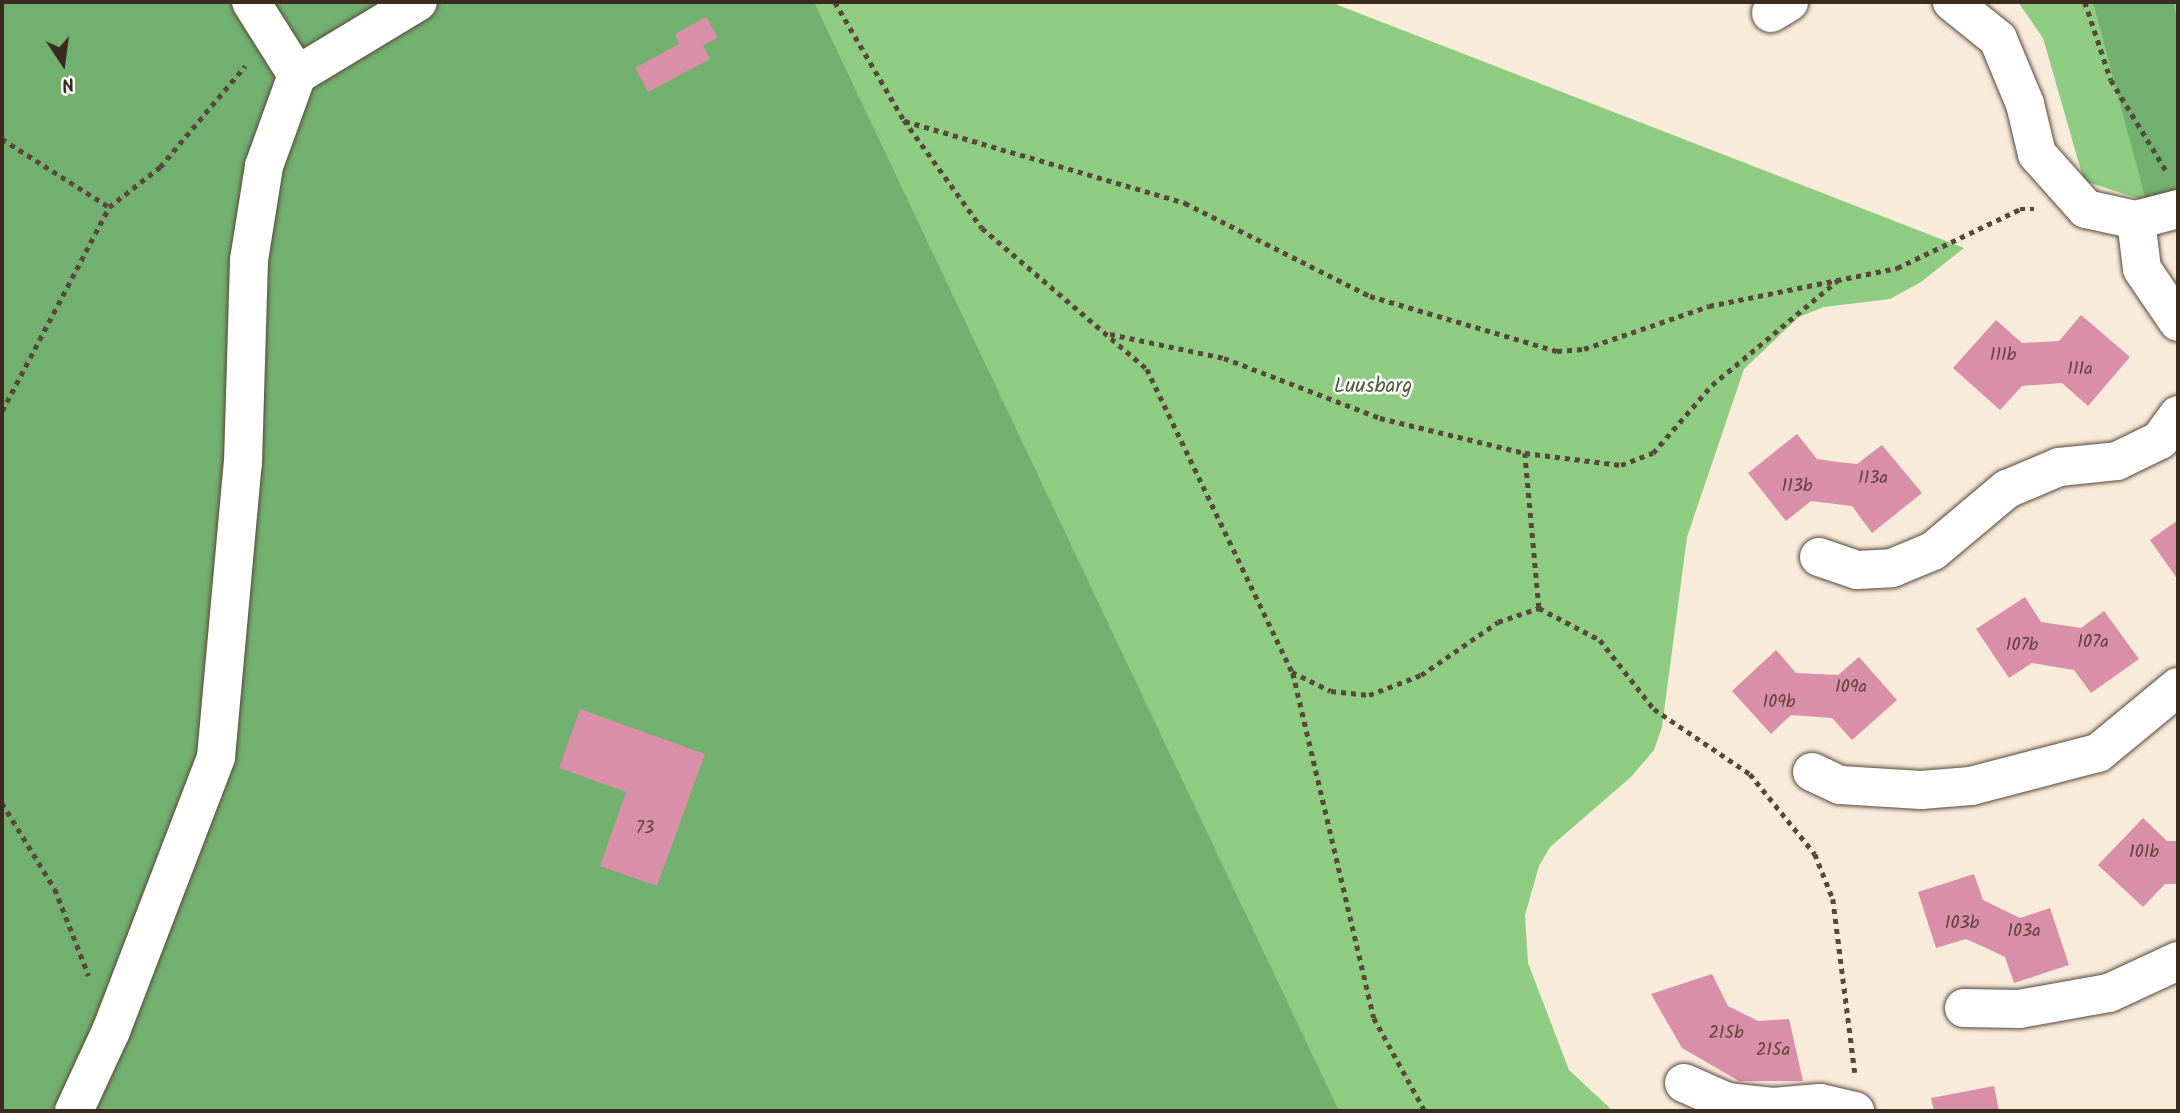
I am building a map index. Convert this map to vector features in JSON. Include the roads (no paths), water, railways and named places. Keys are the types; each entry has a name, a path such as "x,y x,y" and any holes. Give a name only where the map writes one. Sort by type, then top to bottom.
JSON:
{"lane":[{"path":"251,2 296,75"},
{"path":"74,1111 111,1031 216,757 243,463 249,260 264,166 296,75 418,2"},
{"path":"1952,2 1998,40 2025,104 2037,155 2086,209 2136,220 2174,193"},
{"path":"2136,220 2142,269 2178,322"},
{"path":"1819,557 1857,570 1892,568 1933,551 2007,489 2059,467 2117,461 2160,440 2178,415"},
{"path":"1812,772 1840,785 1921,790 1971,786 2098,753 2178,687"},
{"path":"1964,1008 2018,1009 2109,993 2178,961"},
{"path":"1684,1083 1727,1102 1773,1107 1856,1098"}],"park label":[{"name":"Luusbarg","path":"1373,387"}]}
